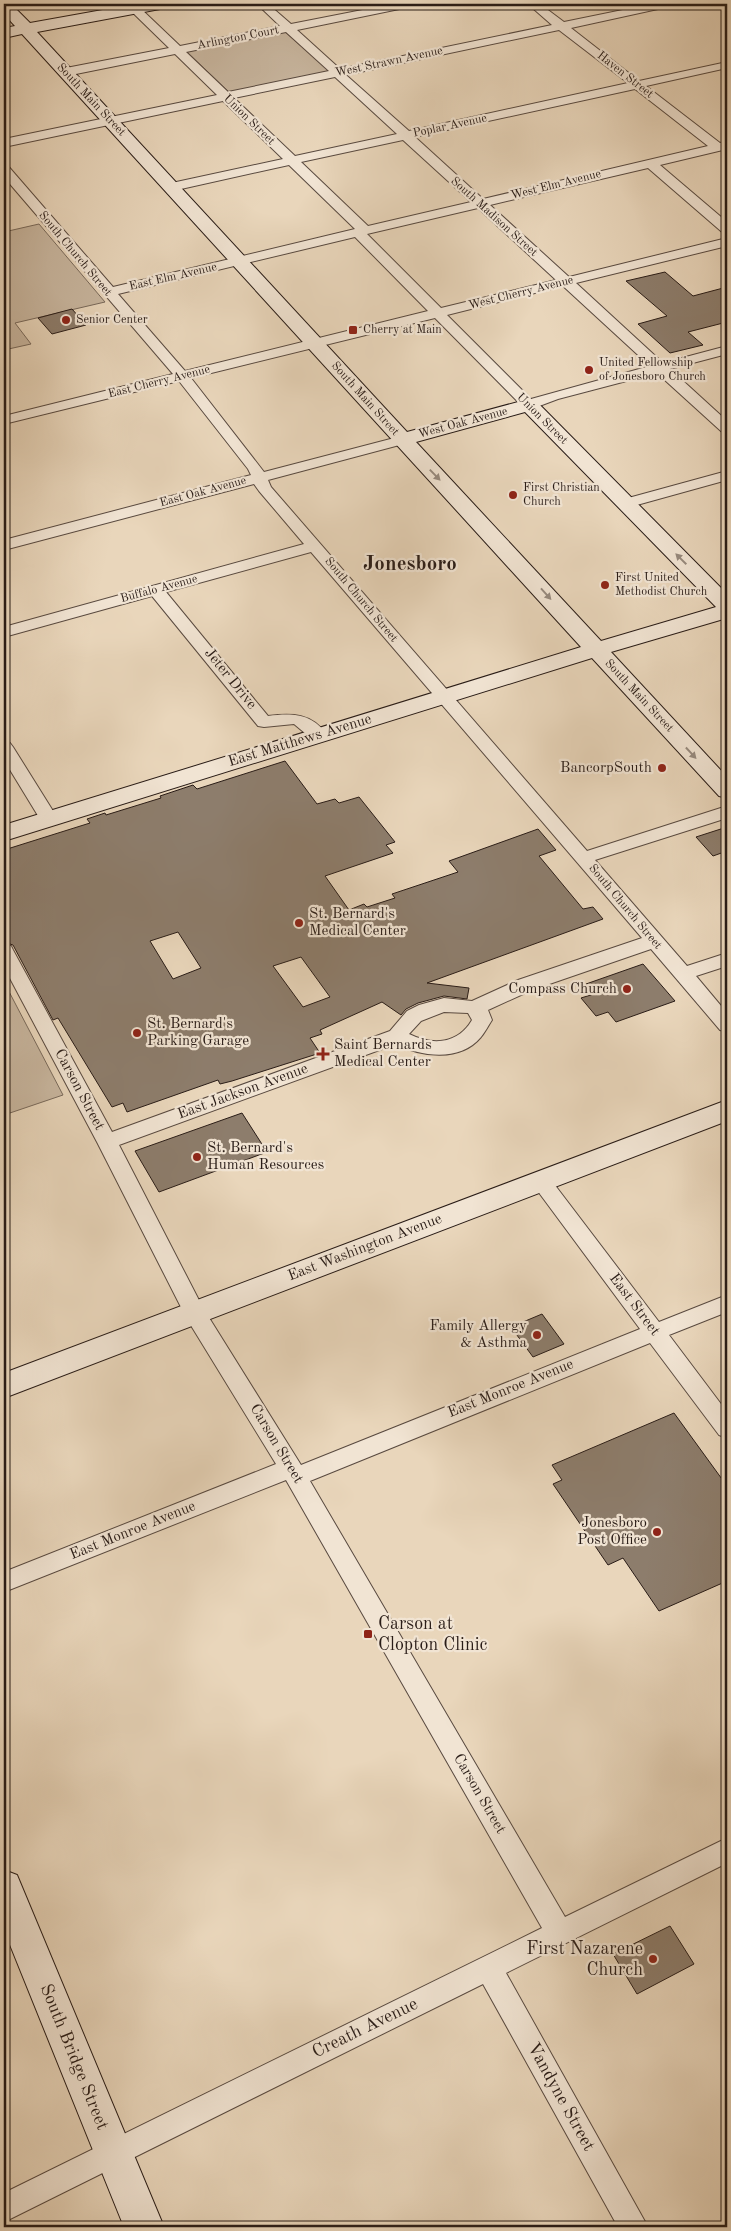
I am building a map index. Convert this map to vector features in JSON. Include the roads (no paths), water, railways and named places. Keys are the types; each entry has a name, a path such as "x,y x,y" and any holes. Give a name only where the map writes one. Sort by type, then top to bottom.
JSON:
{"main road":[{"name":"South Main Street","path":"4,4 402,440 510,554 595,650 727,791"},
{"path":"4,33 160,4"},
{"name":"West Oak Avenue","path":"402,440 529,405"},
{"name":"Union Street","path":"529,405 727,606"},
{"name":"East Matthews Avenue","path":"4,833 318,735 727,611"},
{"name":"East Washington Avenue","path":"4,1386 727,1110"},
{"name":"South Bridge Street","path":"4,1887 144,2227"}],"street":[{"name":"South Madison Street","path":"262,4 727,429"},
{"name":"Arlington Court","path":"66,72 409,4"},
{"name":"Haven Street","path":"533,4 638,85 722,146"},
{"name":"West Strawn Avenue","path":"4,143 667,4"},
{"name":"Union Street","path":"135,8 292,161 437,314 529,405"},
{"name":"Poplar Avenue","path":"172,187 727,65"},
{"name":"West Elm Avenue","path":"239,261 722,146"},
{"path":"649,162 727,229"},
{"name":"South Church Street","path":"7,177 183,377 229,434 264,488 727,1025"},
{"name":"West Cherry Avenue","path":"315,344 727,242"},
{"name":"East Elm Avenue","path":"108,292 239,261"},
{"name":"East Cherry Avenue","path":"4,420 315,344"},
{"name":"West Oak Avenue","path":"529,405 553,396 727,350"},
{"name":"East Oak Avenue","path":"4,545 402,440"},
{"path":"626,503 727,475"},
{"name":"Buffalo Avenue","path":"4,632 315,546"},
{"name":"Jeter Drive","path":"156,590 264,722 298,719 307,722 318,735"},
{"path":"4,746 49,819"},
{"path":"583,858 727,812"},
{"path":"397,1036 410,1044 426,1048 458,1046 475,1034 482,1020 480,1013 474,1008 526,985 654,941"},
{"name":"Carson Street","path":"4,950 107,1142 195,1313 294,1473 559,1932"},
{"path":"682,974 727,958"},
{"name":"East Jackson Avenue","path":"107,1142 397,1036 414,1016 426,1010 444,1005 460,1005 474,1008"},
{"name":"East Street","path":"541,1181 727,1429"},
{"name":"East Monroe Avenue","path":"4,1582 294,1473 727,1303"},
{"name":"Creath Avenue","path":"4,2208 727,1850"},
{"name":"Vandyne Street","path":"488,1967 634,2227"}],"place":[{"name":"Senior Center","path":"66,320"},
{"name":"Cherry at Main","path":"353,330"},
{"name":"United Fellowship of Jonesboro Church","path":"589,370"},
{"name":"First Christian Church","path":"513,495"},
{"name":"First United Methodist Church","path":"605,585"},
{"name":"BancorpSouth","path":"662,768"},
{"name":"St. Bernard's Medical Center","path":"299,923"},
{"name":"Compass Church","path":"627,989"},
{"name":"St. Bernard's Parking Garage","path":"137,1033"},
{"name":"Saint Bernards Medical Center","path":"323,1054"},
{"name":"St. Bernard's Human Resources","path":"197,1157"},
{"name":"Family Allergy & Asthma","path":"537,1335"},
{"name":"Jonesboro Post Office","path":"657,1532"},
{"name":"Carson at Clopton Clinic","path":"368,1634"},
{"name":"First Nazarene Church","path":"653,1959"}],"district":[{"name":"Jonesboro","path":"410,564"}]}
